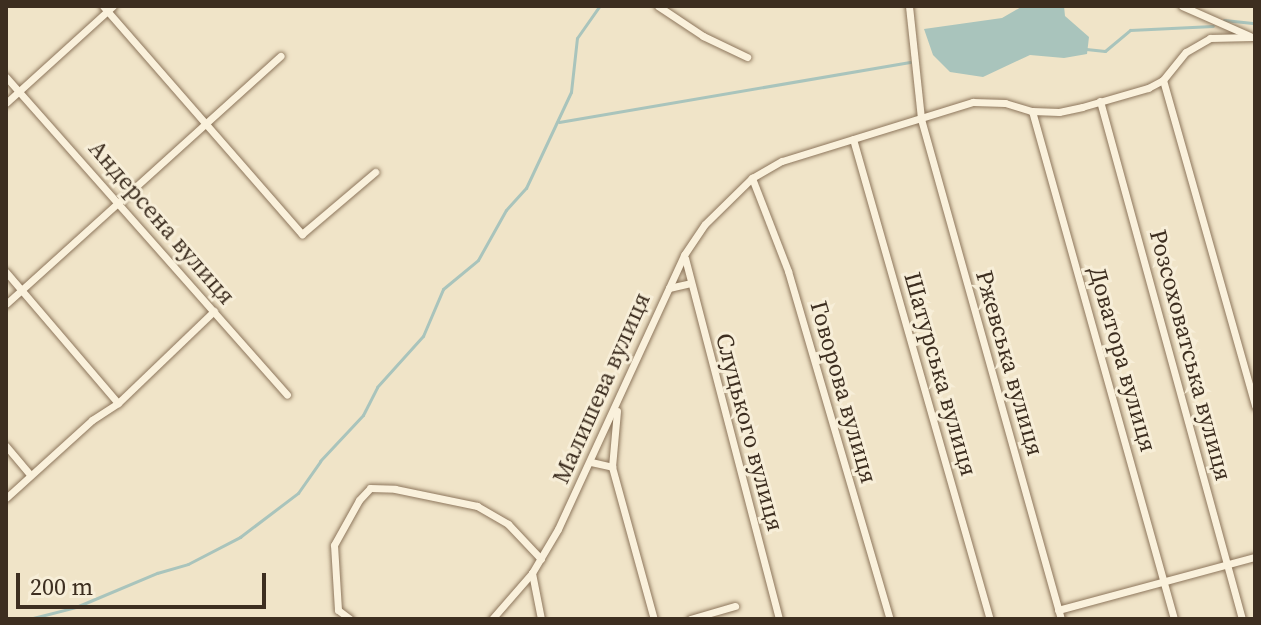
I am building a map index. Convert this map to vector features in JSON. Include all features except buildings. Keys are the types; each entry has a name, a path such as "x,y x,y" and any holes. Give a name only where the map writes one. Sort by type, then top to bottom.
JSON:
{"street":[{"path":"658,6 703,36 747,57"},
{"name":"Ржевська вулиця","path":"909,6 921,119 1061,619"},
{"path":"1182,6 1254,38"},
{"path":"6,103 108,8 302,234 375,172"},
{"path":"1254,38 1210,38 1186,52 1163,80 1255,406"},
{"path":"6,304 280,56"},
{"name":"Андерсена вулиця","path":"6,77 21,90 287,395"},
{"name":"Малишева вулиця","path":"492,619 541,559 591,462 684,255 705,224 752,178 782,161 973,102 989,101 1032,111 1059,112 1148,88 1163,80"},
{"name":"Розсоховатська вулиця","path":"1100,101 1242,619"},
{"name":"Доватора вулиця","path":"1032,111 1166,581 1174,619"},
{"name":"Шатурська вулиця","path":"853,139 990,619"},
{"name":"Говорова вулиця","path":"752,178 788,271 890,619"},
{"name":"Слуцького вулиця","path":"684,255 779,619"},
{"path":"6,272 118,403"},
{"path":"669,288 690,283"},
{"path":"6,498 92,420 118,403 214,311"},
{"path":"617,402 612,467 654,619"},
{"path":"6,446 30,475"},
{"path":"591,462 612,467"},
{"path":"350,619 338,610 334,545 359,500 370,488 395,489 487,510 508,524 541,559"},
{"path":"1058,610 1255,557"},
{"path":"532,573 541,619"},
{"path":"690,619 735,606"}],"water":[{"path":"1023,6 1064,6 1065,16 1089,37 1087,54 1064,58 1030,55 983,77 950,72 933,55 924,29 1002,18"}],"waterway":[{"path":"6,618 33,618 76,607 157,573 188,564 240,537 298,493 320,461 363,415 377,387 423,336 443,289 478,260 506,210 526,188 571,92 577,38 599,6"},
{"path":"1224,20 1255,23"},
{"path":"1086,49 1105,51 1130,30 1213,26"},
{"path":"559,122 910,62"}]}
